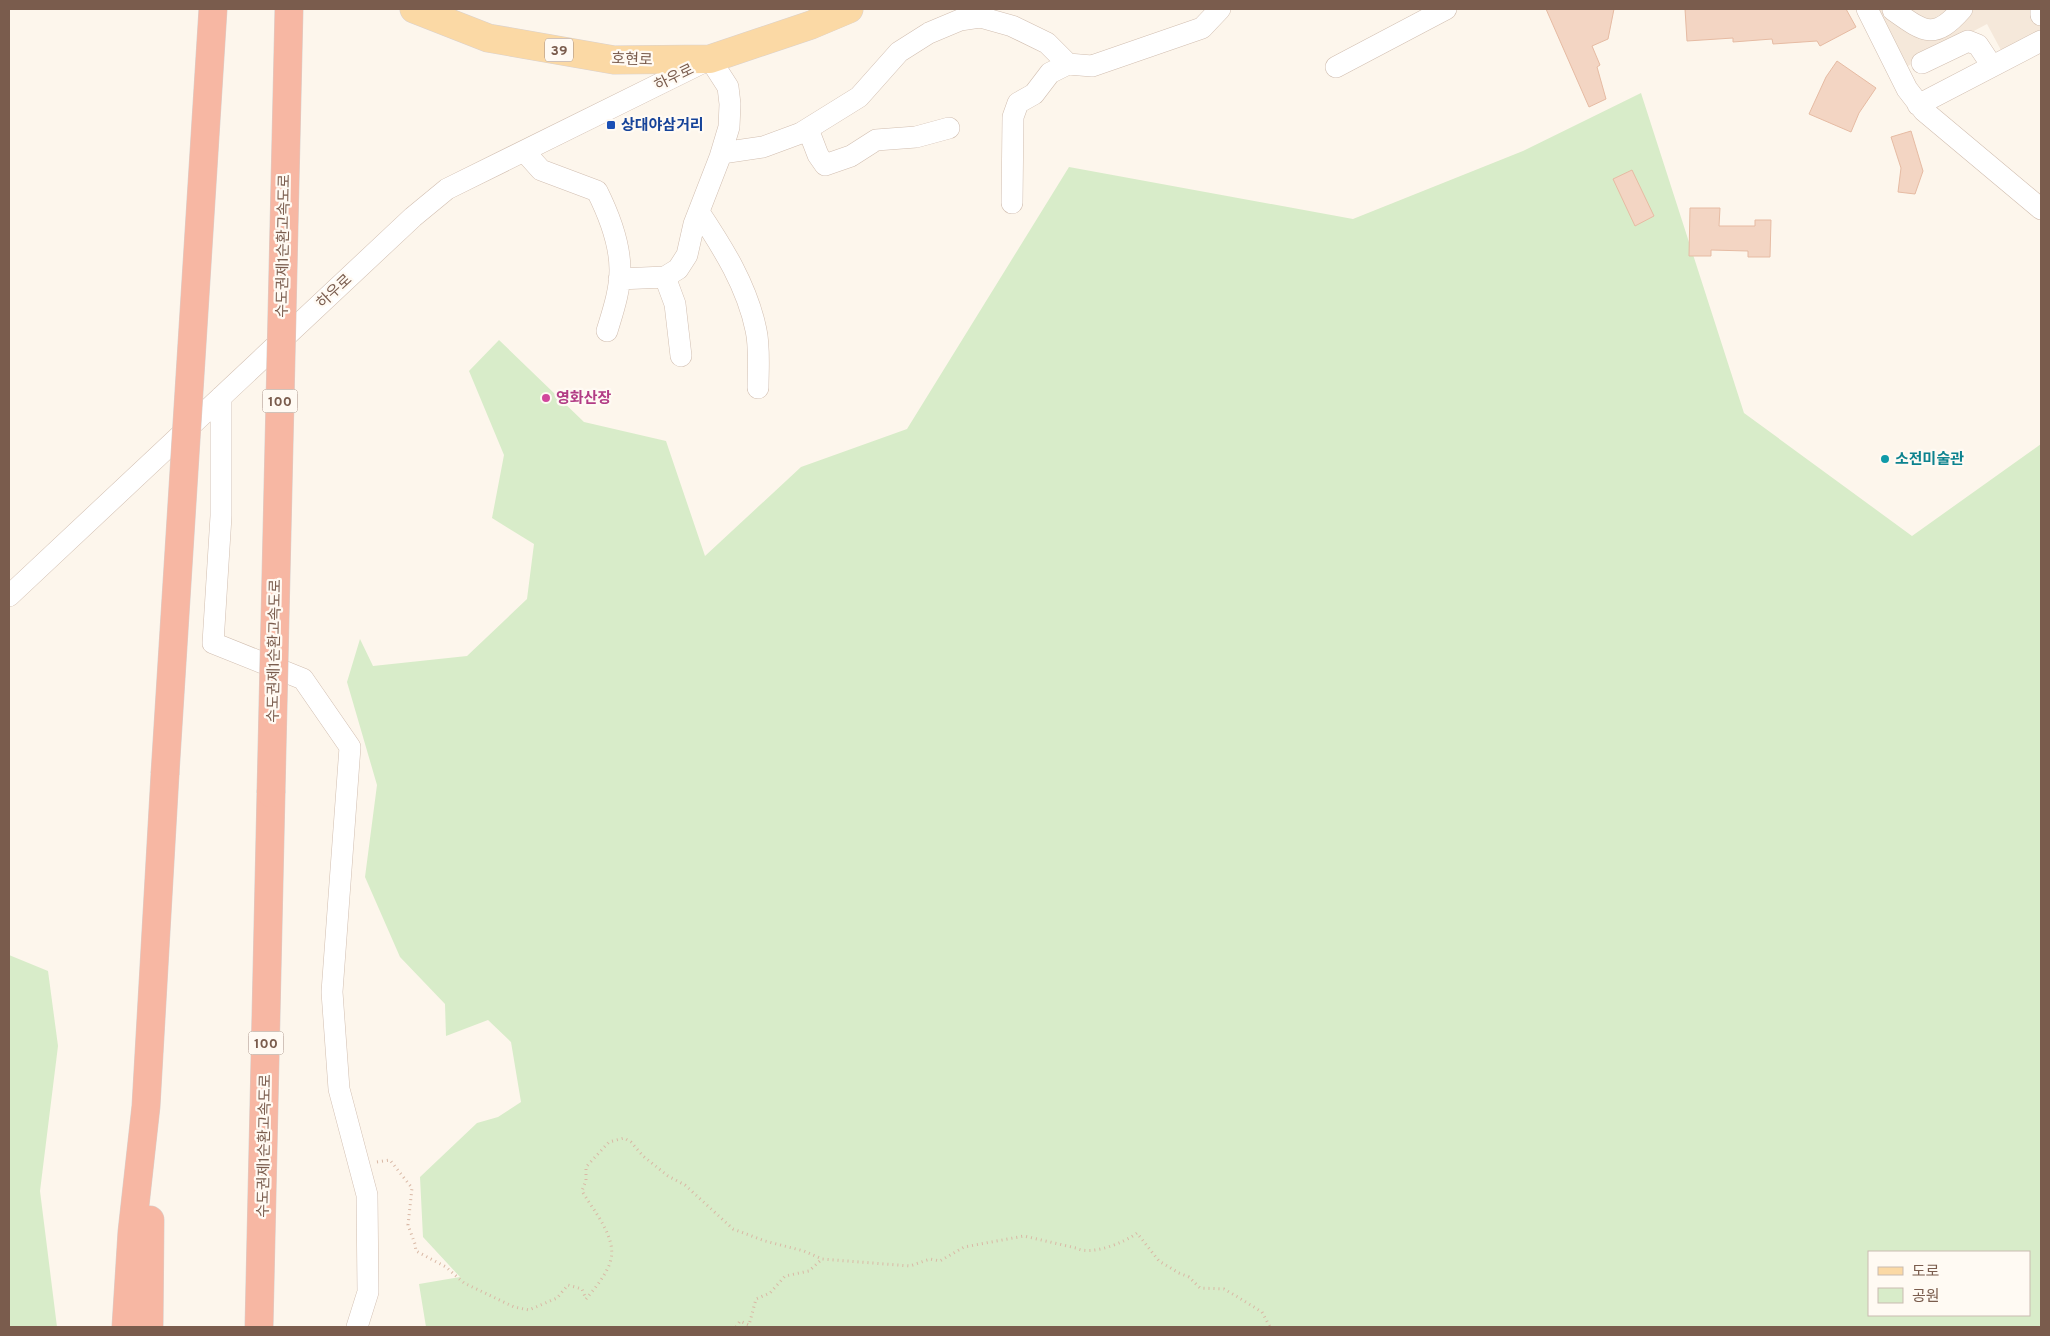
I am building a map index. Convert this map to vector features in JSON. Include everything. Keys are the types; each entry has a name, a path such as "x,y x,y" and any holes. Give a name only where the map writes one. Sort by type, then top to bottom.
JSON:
{"highway":[{"path":"126,1327 132,1232 146,1106 213,9"},
{"name":"수도권제1순환고속도로","path":"261,1327 289,9"},
{"path":"146,1106 150,1227 149,1327"}],"main road":[{"name":"호현로","path":"414,9 488,38 614,60 710,59 811,26 849,9"}],"street":[{"path":"1012,204 1013,117 1018,103 1034,94 1050,73 1068,64 1092,66 1202,28 1220,9"},
{"path":"1336,67 1446,9"},
{"path":"1867,9 1903,82 1918,105 1933,120 2041,209"},
{"path":"1893,10 1911,23 1926,30 1936,31 1950,23 1962,9"},
{"path":"2040,9 2041,15"},
{"path":"722,153 763,147 808,129 860,97 899,52 929,33 960,20 980,18 1012,26 1048,43 1068,64"},
{"path":"1922,63 1968,41 1978,45 1992,66"},
{"path":"1918,105 2041,41"},
{"name":"하우로","path":"9,596 413,217 448,189 710,59"},
{"path":"619,279 666,278 678,269 687,254 699,212 722,153 729,127 728,87 710,59"},
{"path":"808,129 818,156 825,165 851,156 876,140 916,137 949,128"},
{"path":"524,151 541,170 597,191 609,214 616,240 620,269 618,295 607,331"},
{"path":"699,212 733,267 746,296 756,330 759,366 758,388"},
{"path":"666,278 675,304 681,356"},
{"path":"221,397 221,516 213,643 303,679 350,747 332,992 339,1089 367,1196 368,1292 358,1327"}],"path":[{"path":"360,1168 390,1160 412,1188 408,1225 416,1251 446,1267 464,1283 514,1307 529,1310 557,1298 568,1285 582,1289 586,1299 595,1289 611,1259 610,1236 582,1191 586,1180 586,1168 609,1142 624,1138 631,1142 643,1156 668,1176 684,1185 734,1229 765,1241 804,1251 822,1259 910,1266 930,1259 940,1261 964,1247 1024,1236 1076,1248 1083,1252 1124,1241 1138,1233 1159,1261 1188,1277 1200,1288 1224,1289 1236,1296 1262,1312 1270,1327"},
{"path":"736,1327 740,1321 749,1325 756,1299 770,1293 784,1276 809,1271 822,1259"}],"shaded area":[{"path":"1874,9 2041,9 2041,32 2002,52 1987,24 1904,68"}],"green space":[{"path":"1641,93 1744,413 1912,536 2041,444 2041,1327 426,1327 419,1284 460,1277 423,1237 420,1177 477,1123 498,1117 521,1102 511,1042 488,1020 446,1036 445,1004 400,957 365,877 377,785 347,682 360,639 373,666 467,656 527,599 534,544 492,518 504,455 469,371 499,340 584,422 666,441 705,556 801,467 907,429 1069,167 1353,219 1523,151"},
{"path":"9,955 48,971 58,1046 40,1191 57,1327 9,1327"}],"building":[{"path":"1546,9 1614,9 1608,39 1592,46 1600,65 1597,67 1606,99 1589,107"},
{"path":"1685,9 1846,9 1856,27 1820,46 1817,41 1773,44 1772,39 1733,42 1733,38 1687,41"},
{"path":"1837,61 1876,88 1859,113 1851,132 1809,114 1826,77"},
{"path":"1911,131 1923,171 1915,194 1898,192 1901,168 1891,137"},
{"path":"1632,170 1654,216 1635,226 1613,179"},
{"path":"1690,208 1720,208 1719,226 1755,226 1755,220 1771,220 1770,257 1748,257 1748,251 1711,250 1711,256 1689,256"}],"place":[{"name":"상대야삼거리","path":"611,125"},
{"name":"영화산장","path":"546,398"},
{"name":"소전미술관","path":"1885,459"}]}
